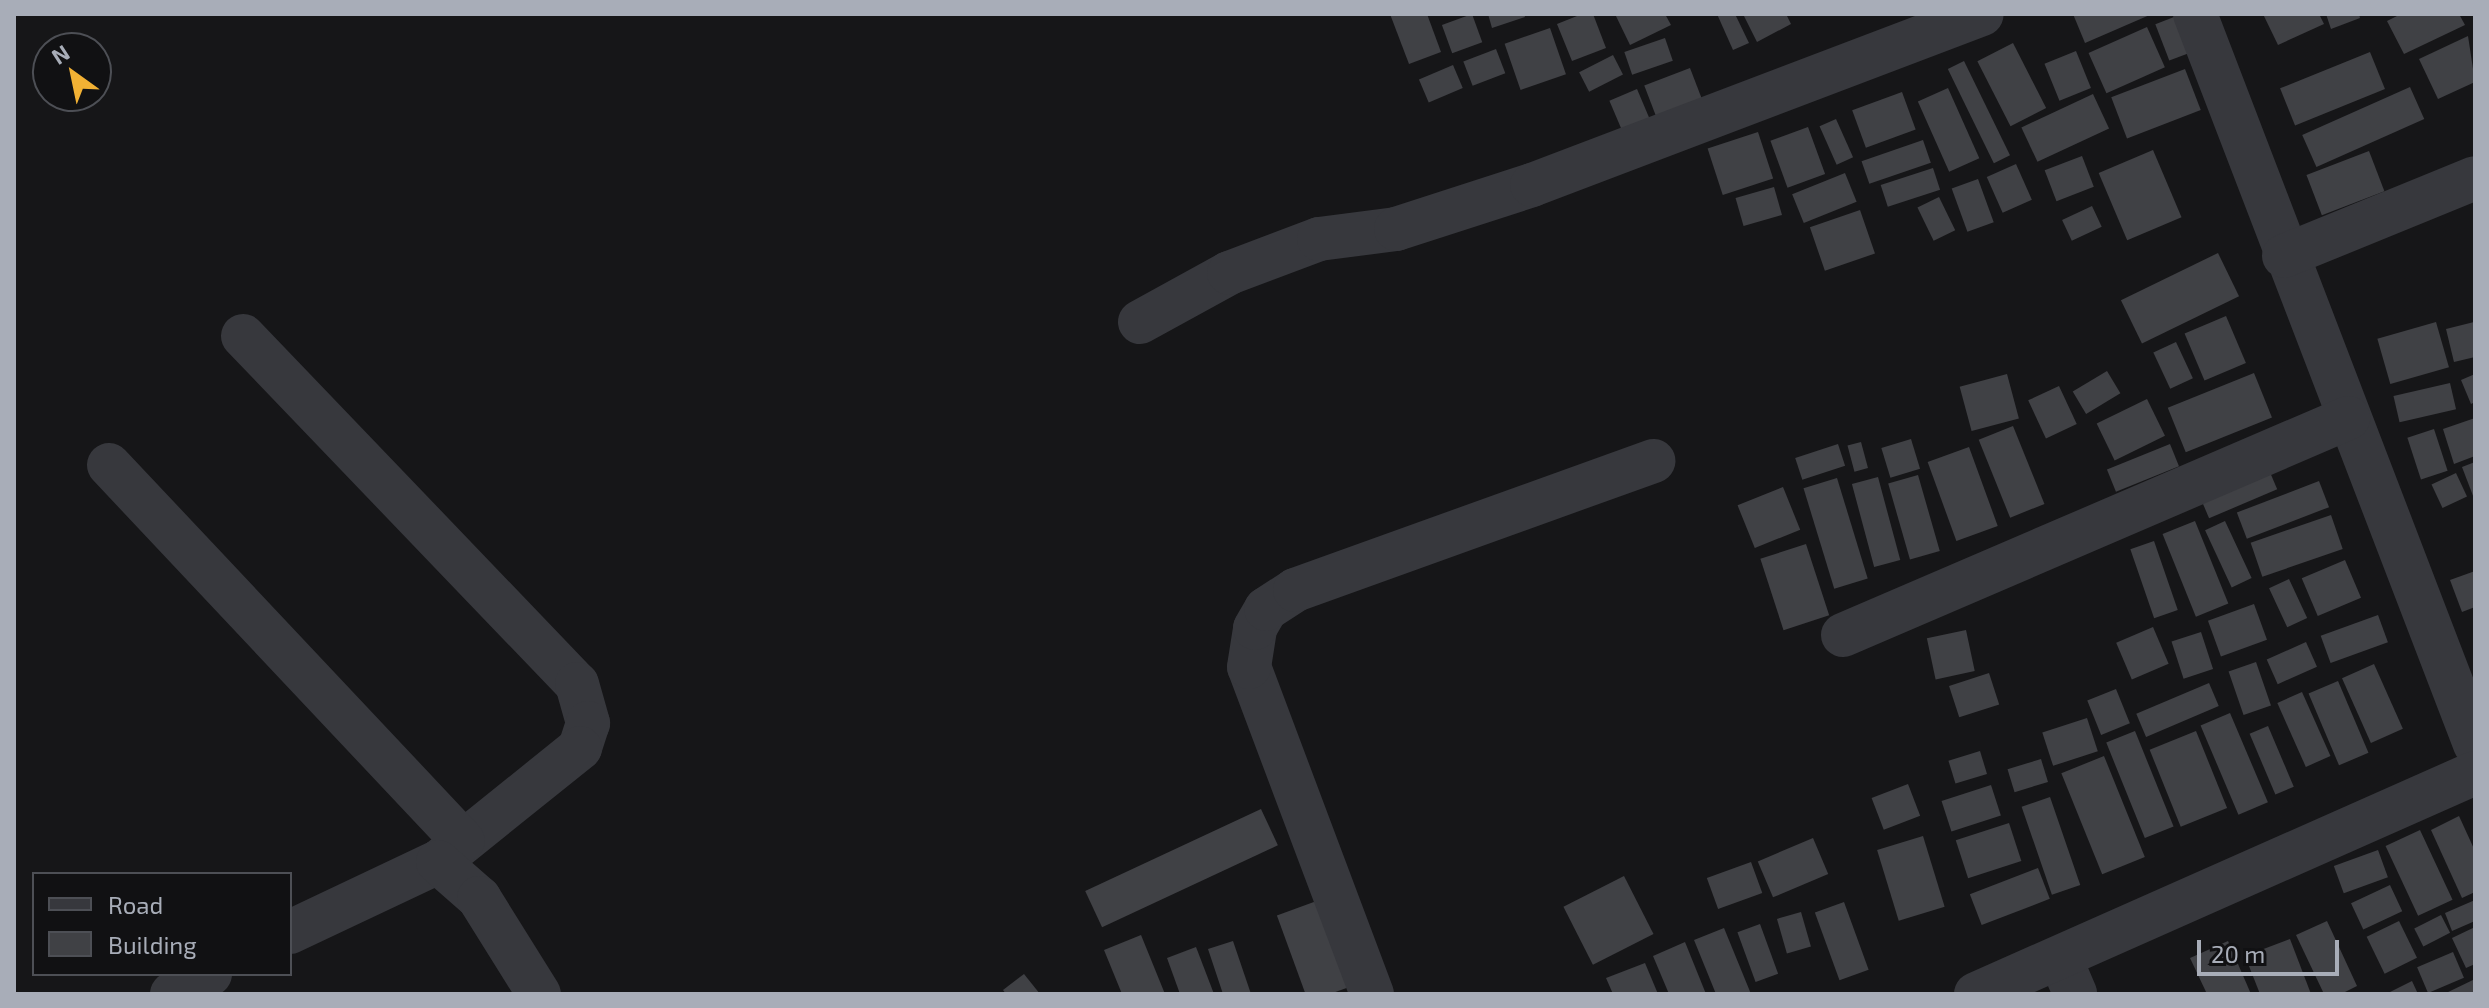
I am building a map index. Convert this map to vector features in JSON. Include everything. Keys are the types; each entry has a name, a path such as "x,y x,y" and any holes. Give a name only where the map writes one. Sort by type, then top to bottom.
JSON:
{"street":[{"path":"1140,322 1229,273 1319,239 1396,229 1532,185 1982,14"},
{"path":"2195,14 2284,256 2475,744"},
{"path":"2284,256 2475,178"},
{"path":"243,336 577,684 588,723 580,748 451,851 292,931"},
{"path":"1843,635 2348,418"},
{"path":"1372,994 1249,667 1255,628 1266,609 1295,590 1654,461"},
{"path":"109,465 451,851 539,994"},
{"path":"1976,994 2067,976 2475,773"},
{"path":"172,994 206,976"}],"building":[{"path":"1390,14 1427,14 1441,52 1409,64"},
{"path":"1472,14 1482,42 1452,53 1442,25"},
{"path":"1488,14 1524,14 1525,17 1492,28"},
{"path":"1582,14 1593,14 1606,48 1572,61 1557,24"},
{"path":"1615,14 1665,14 1671,25 1630,45"},
{"path":"1717,14 1735,14 1749,43 1733,50"},
{"path":"1743,14 1786,14 1791,24 1757,42"},
{"path":"2073,14 2152,14 2085,43"},
{"path":"2263,14 2319,14 2324,24 2278,45"},
{"path":"2326,14 2359,14 2360,18 2331,29"},
{"path":"2401,14 2459,14 2465,25 2404,54 2387,21"},
{"path":"2174,17 2188,53 2169,61 2155,24"},
{"path":"2147,27 2165,67 2106,93 2089,53"},
{"path":"1550,28 1566,74 1521,90 1505,44"},
{"path":"2468,36 2475,82 2438,99 2419,59"},
{"path":"1665,38 1673,61 1632,75 1624,52"},
{"path":"2013,43 2046,108 2011,126 1977,61"},
{"path":"1496,49 1505,73 1473,86 1463,62"},
{"path":"2076,51 2091,88 2059,101 2044,64"},
{"path":"2370,52 2385,89 2295,125 2280,88"},
{"path":"1613,55 1623,75 1589,92 1579,72"},
{"path":"1964,61 2010,155 1994,163 1948,69"},
{"path":"1453,65 1463,88 1429,102 1419,79"},
{"path":"1690,68 1705,107 1659,125 1644,86"},
{"path":"2185,69 2201,110 2127,138 2111,97"},
{"path":"2410,87 2424,119 2316,167 2302,135"},
{"path":"1948,88 1979,158 1949,172 1918,101"},
{"path":"1637,89 1651,122 1623,134 1609,101"},
{"path":"1902,92 1916,130 1866,148 1852,110"},
{"path":"2093,94 2109,128 2037,162 2021,127"},
{"path":"1836,119 1853,157 1837,165 1820,126"},
{"path":"1808,127 1825,174 1788,188 1770,141"},
{"path":"1758,132 1773,179 1723,195 1708,148"},
{"path":"1923,140 1931,163 1869,184 1862,161"},
{"path":"2153,150 2182,217 2127,240 2099,173"},
{"path":"2369,151 2384,191 2322,215 2306,175"},
{"path":"2082,156 2094,187 2056,201 2045,170"},
{"path":"2016,164 2032,200 2003,213 1987,177"},
{"path":"1933,168 1940,190 1888,207 1881,185"},
{"path":"1845,173 1857,202 1804,223 1792,194"},
{"path":"1978,179 1994,222 1967,232 1952,189"},
{"path":"1774,187 1782,215 1744,226 1736,198"},
{"path":"1939,197 1955,230 1934,241 1917,208"},
{"path":"2092,206 2102,227 2072,241 2062,220"},
{"path":"1860,210 1875,253 1825,271 1810,227"},
{"path":"2218,253 2239,296 2142,343 2121,300"},
{"path":"2226,316 2246,363 2205,381 2185,334"},
{"path":"2436,322 2449,367 2390,384 2377,339"},
{"path":"2474,322 2475,357 2454,362 2446,329"},
{"path":"2176,342 2193,378 2170,389 2153,353"},
{"path":"2107,371 2120,393 2086,414 2073,392"},
{"path":"2254,373 2272,418 2186,452 2168,408"},
{"path":"2007,374 2019,418 1972,431 1960,387"},
{"path":"2475,374 2475,402 2471,404 2461,380"},
{"path":"2450,383 2456,409 2400,422 2393,396"},
{"path":"2059,386 2077,424 2046,438 2028,400"},
{"path":"2147,399 2165,436 2115,460 2097,424"},
{"path":"2475,418 2475,456 2454,464 2443,429"},
{"path":"2013,426 2044,504 2010,518 1979,440"},
{"path":"2434,429 2448,471 2421,479 2407,438"},
{"path":"1911,439 1920,469 1890,478 1881,448"},
{"path":"1861,442 1868,468 1854,472 1847,446"},
{"path":"1838,444 1845,466 1802,480 1795,458"},
{"path":"2170,444 2179,466 2116,492 2107,469"},
{"path":"1969,447 1998,526 1956,541 1928,462"},
{"path":"2475,462 2475,501 2462,467"},
{"path":"2269,470 2277,489 2209,518 2201,499"},
{"path":"2456,473 2467,497 2443,508 2432,484"},
{"path":"1918,475 1940,551 1910,559 1888,484"},
{"path":"1878,477 1900,560 1874,567 1852,484"},
{"path":"1837,478 1868,578 1834,589 1804,488"},
{"path":"2319,481 2329,507 2247,539 2237,513"},
{"path":"1783,487 1800,530 1755,548 1738,505"},
{"path":"2331,515 2343,549 2262,577 2251,543"},
{"path":"2195,521 2228,604 2196,617 2163,534"},
{"path":"2225,521 2252,578 2232,587 2205,530"},
{"path":"2154,541 2178,610 2154,618 2130,549"},
{"path":"1806,544 1829,615 1784,630 1760,559"},
{"path":"2345,560 2361,598 2318,616 2302,578"},
{"path":"2475,571 2475,607 2462,612 2450,580"},
{"path":"2289,579 2307,618 2287,627 2269,588"},
{"path":"2254,604 2267,640 2221,656 2208,621"},
{"path":"2378,615 2388,642 2331,663 2321,636"},
{"path":"2153,627 2169,664 2132,679 2116,643"},
{"path":"1966,630 1975,671 1936,679 1927,638"},
{"path":"2201,632 2213,669 2184,679 2172,642"},
{"path":"2306,642 2317,667 2278,684 2267,659"},
{"path":"2256,662 2271,705 2244,715 2229,671"},
{"path":"2374,664 2403,729 2371,743 2342,678"},
{"path":"1989,673 1999,704 1959,717 1949,686"},
{"path":"2338,681 2368,753 2339,765 2309,694"},
{"path":"2209,683 2219,706 2146,737 2136,714"},
{"path":"2116,689 2130,723 2101,735 2087,701"},
{"path":"2302,692 2330,756 2306,767 2277,703"},
{"path":"2230,713 2268,802 2238,815 2201,726"},
{"path":"2087,718 2098,751 2053,766 2042,733"},
{"path":"2268,726 2294,787 2275,795 2250,734"},
{"path":"2135,731 2174,826 2145,838 2106,743"},
{"path":"2196,731 2227,808 2181,827 2150,750"},
{"path":"1980,751 1987,774 1955,784 1948,761"},
{"path":"2104,756 2145,857 2102,874 2061,773"},
{"path":"2041,759 2048,782 2015,792 2008,769"},
{"path":"1908,784 1920,816 1884,830 1872,798"},
{"path":"1991,785 2001,815 1951,832 1942,801"},
{"path":"2050,797 2080,885 2052,895 2022,807"},
{"path":"1261,809 1278,845 1102,927 1085,891"},
{"path":"2459,816 2475,851 2475,892 2462,898 2431,830"},
{"path":"2009,823 2021,861 1968,878 1956,840"},
{"path":"2420,830 2453,900 2418,916 2386,846"},
{"path":"1923,836 1945,907 1899,921 1877,850"},
{"path":"1813,838 1828,874 1773,897 1758,861"},
{"path":"2378,850 2388,877 2344,893 2334,866"},
{"path":"1751,862 1762,893 1718,909 1707,878"},
{"path":"2038,868 2050,899 1982,925 1970,894"},
{"path":"1624,876 1654,934 1593,965 1563,907"},
{"path":"2390,885 2402,911 2363,929 2351,903"},
{"path":"1322,899 1353,985 1330,994 1305,994 1277,915"},
{"path":"2475,900 2475,921 2452,931 2445,913"},
{"path":"1844,902 1869,970 1839,980 1815,913"},
{"path":"1801,912 1811,947 1787,953 1777,919"},
{"path":"2441,915 2450,933 2423,946 2414,929"},
{"path":"2327,921 2357,986 2341,994 2324,994 2296,935"},
{"path":"2399,921 2417,958 2385,974 2367,937"},
{"path":"1760,924 1778,974 1756,982 1737,932"},
{"path":"2475,927 2475,964 2466,968 2452,938"},
{"path":"1724,928 1751,994 1716,994 1694,940"},
{"path":"1141,935 1165,994 1122,994 1104,950"},
{"path":"2290,939 2311,994 2260,994 2245,956"},
{"path":"1233,941 1251,994 1223,994 1208,949"},
{"path":"2228,941 2251,994 2207,994 2190,958"},
{"path":"1685,942 1706,994 1669,994 1653,956"},
{"path":"1196,947 1214,994 1180,994 1167,958"},
{"path":"2453,952 2464,978 2428,993 2417,967"},
{"path":"1645,963 1658,994 1613,994 1606,978"},
{"path":"1024,974 1040,994 1006,994 1003,990"},
{"path":"2475,979 2475,994 2444,994"},
{"path":"2412,981 2418,994 2386,994"}]}
